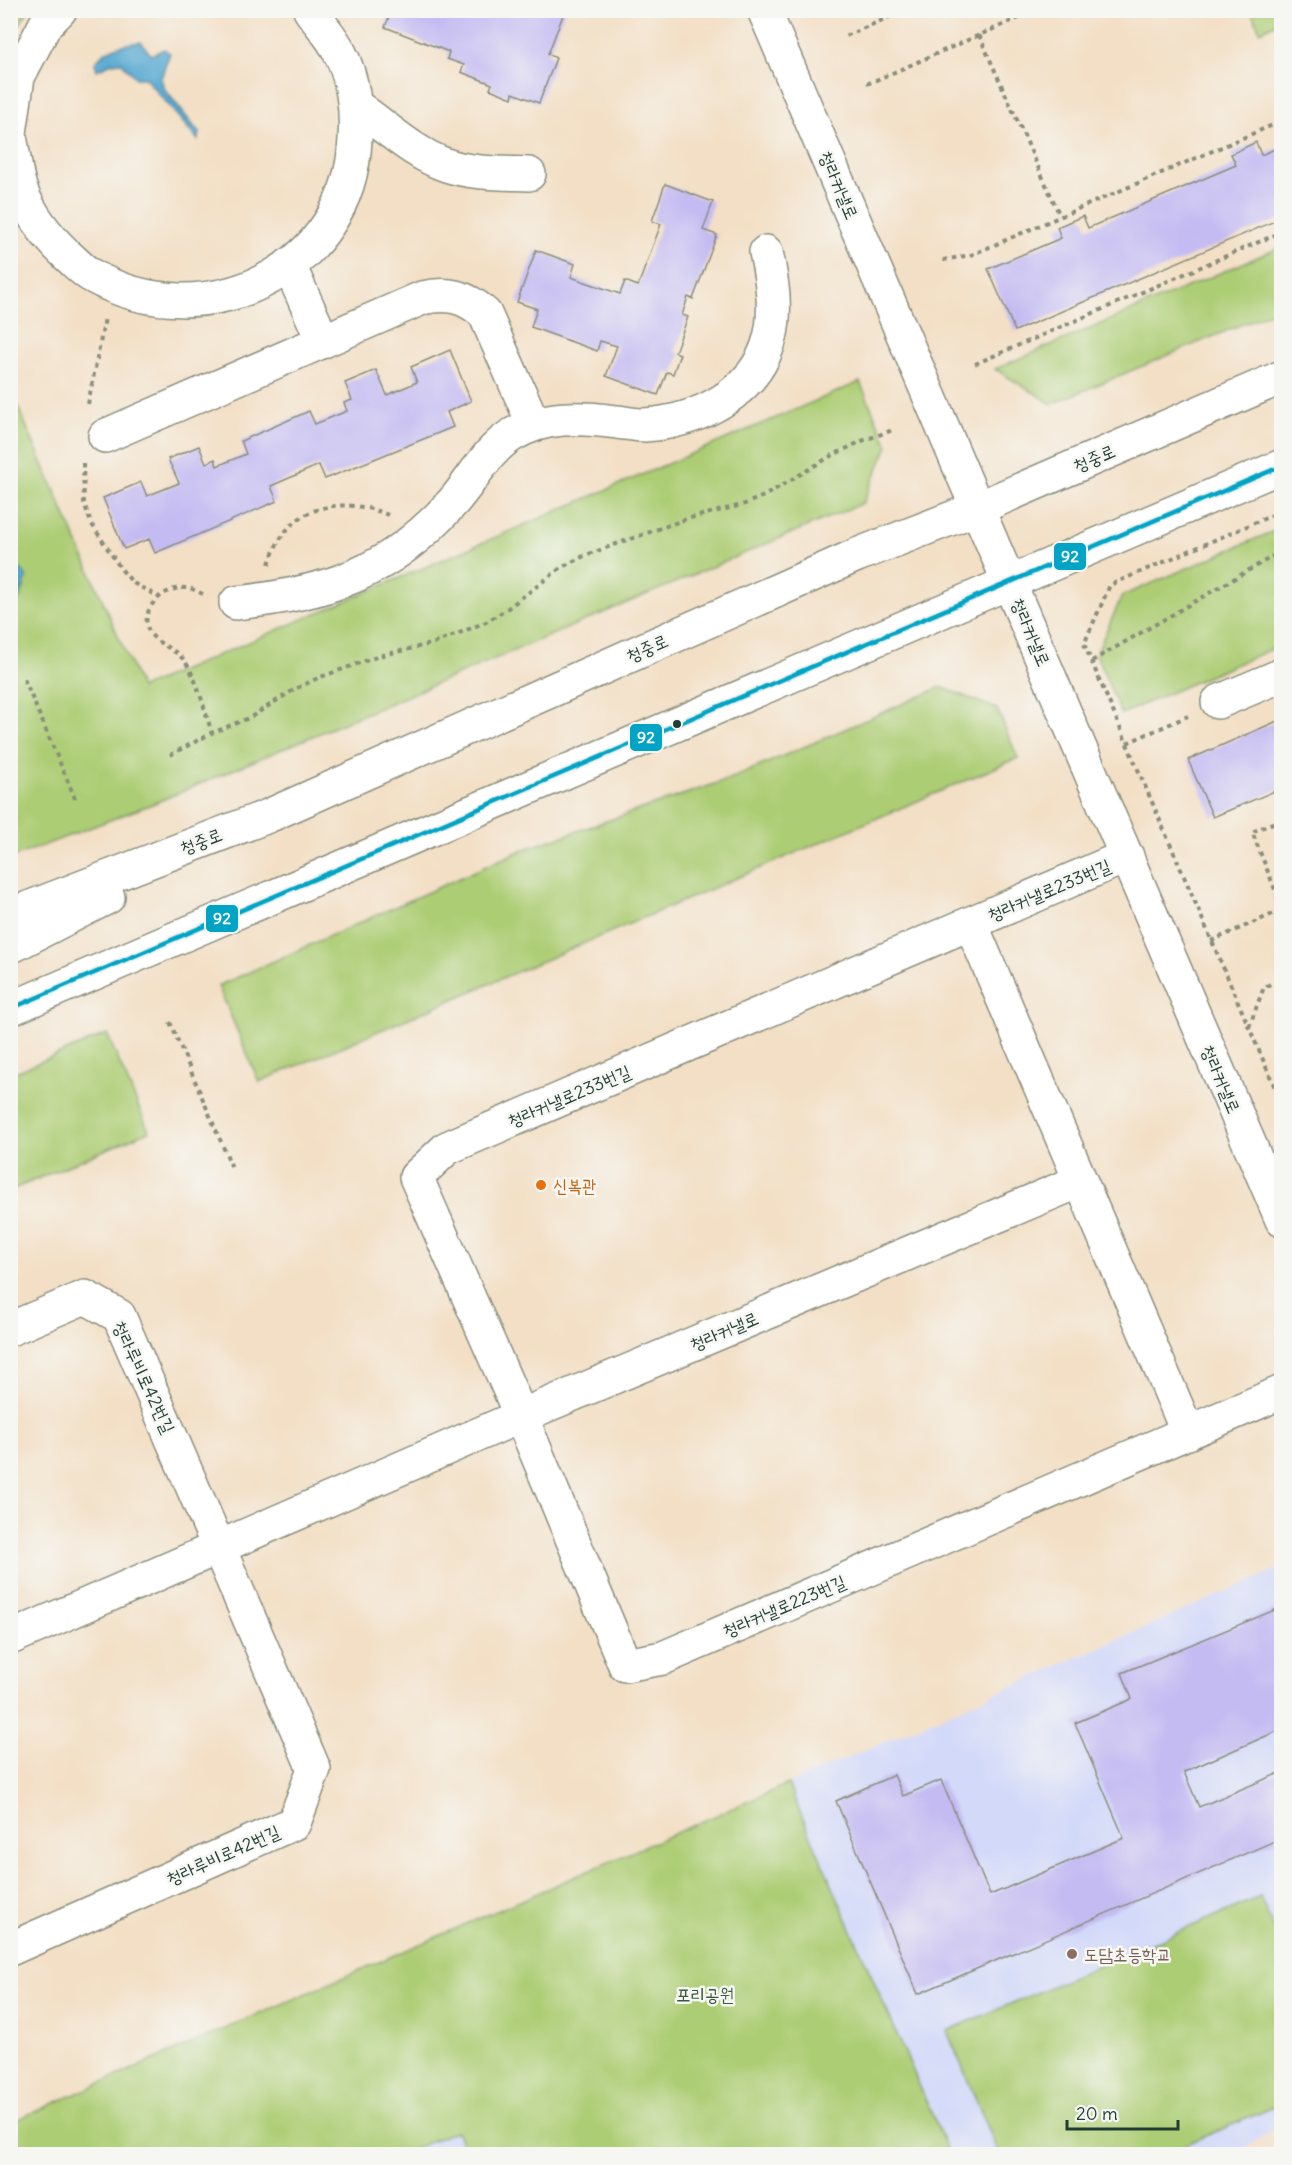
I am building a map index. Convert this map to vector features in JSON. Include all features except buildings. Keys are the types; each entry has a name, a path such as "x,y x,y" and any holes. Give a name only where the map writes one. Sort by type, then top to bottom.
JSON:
{"street":[{"path":"60,10 45,25 18,77 10,135 21,190 49,238 91,276 142,297 198,302 252,288 289,265 299,258 335,215 354,163 357,107 340,51 310,10"},
{"name":"청라커낼로","path":"764,10 1281,1220"},
{"path":"357,107 400,138 445,165 470,170 529,174"},
{"path":"246,602 298,596 356,576 423,534 462,492 497,447 533,423 559,418 586,418 643,425 688,417 727,398 744,385 756,370 770,337 774,293 766,252"},
{"path":"289,265 323,341"},
{"path":"105,436 422,298 442,293 473,303 484,314 533,423"},
{"name":"청중로","path":"10,915 268,816 857,555 978,508 1281,377"},
{"path":"10,1009 1281,466"},
{"path":"1218,702 1281,675"},
{"path":"10,947 268,816"},
{"name":"청라커낼로233번길","path":"521,1416 416,1177 447,1148 1127,856"},
{"name":"청라커낼로233번길","path":"971,924 1080,1181"},
{"path":"10,990 109,966"},
{"path":"1080,1181 1188,1433"},
{"name":"청라커낼로","path":"220,1547 521,1416 1080,1181"},
{"name":"청라루비로42번길","path":"10,1329 85,1297 119,1316 314,1770 294,1823 10,1949"},
{"name":"청라커낼로223번길","path":"521,1416 625,1665 663,1658 1281,1392"},
{"path":"10,1638 220,1547"}],"path":[{"path":"846,36 905,10"},
{"path":"867,84 1037,10"},
{"path":"979,35 1060,216"},
{"path":"943,260 971,255 1281,121"},
{"path":"975,364 1281,232"},
{"path":"170,755 212,733 251,717 295,689 318,678 379,656 435,643 486,622 562,567 586,555 686,519 742,505 764,496 841,451 893,430"},
{"path":"212,733 185,660 152,636 146,623 150,607 159,597 172,590 186,588 218,600 246,602 281,538 293,524 314,511 334,505 355,505 378,510 423,534"},
{"path":"1281,511 1110,585 1084,644 1281,1104"},
{"path":"1092,661 1281,551"},
{"path":"24,679 76,803"},
{"path":"1127,743 1218,702"},
{"path":"1211,941 1281,909 1252,832 1281,819"},
{"path":"1249,1028 1264,987 1281,979"},
{"path":"170,1022 233,1170"}],"shaded area":[{"name":"도담초등학교","path":"1281,1568 1281,2124 1237,2154 950,2154 788,1784"},
{"path":"456,2131 466,2154 401,2154"}],"green space":[{"path":"10,11 28,11 11,37"},
{"path":"1251,11 1281,11 1281,21 1260,31"},
{"path":"1281,247 1281,308 1052,404 995,369"},
{"path":"860,382 888,446 863,503 157,802 11,858 10,389 141,688"},
{"path":"1281,528 1281,645 1121,714 1096,654 1122,596"},
{"path":"941,687 997,709 1018,758 259,1082 218,986 522,850 735,777"},
{"path":"107,1034 149,1131 11,1190 11,1074"},
{"name":"포리공원","path":"788,1784 947,2149 935,2154 466,2154 456,2131 401,2154 11,2154 11,2122"},
{"path":"1260,1897 1281,1947 1281,2104 1163,2154 999,2154 947,2031"}],"water":[{"path":"141,42 151,55 164,49 170,53 161,78 164,88 199,133 198,140 145,78 136,78 121,62 112,63 97,70 95,63 104,53 121,45"},
{"path":"11,562 23,571 27,578 18,602 11,598"}],"transit line":[{"name":"92","path":"10,1009 1282,466"}],"place":[{"name":"신복관","path":"541,1185"},
{"name":"도담초등학교","path":"1072,1954"}]}
